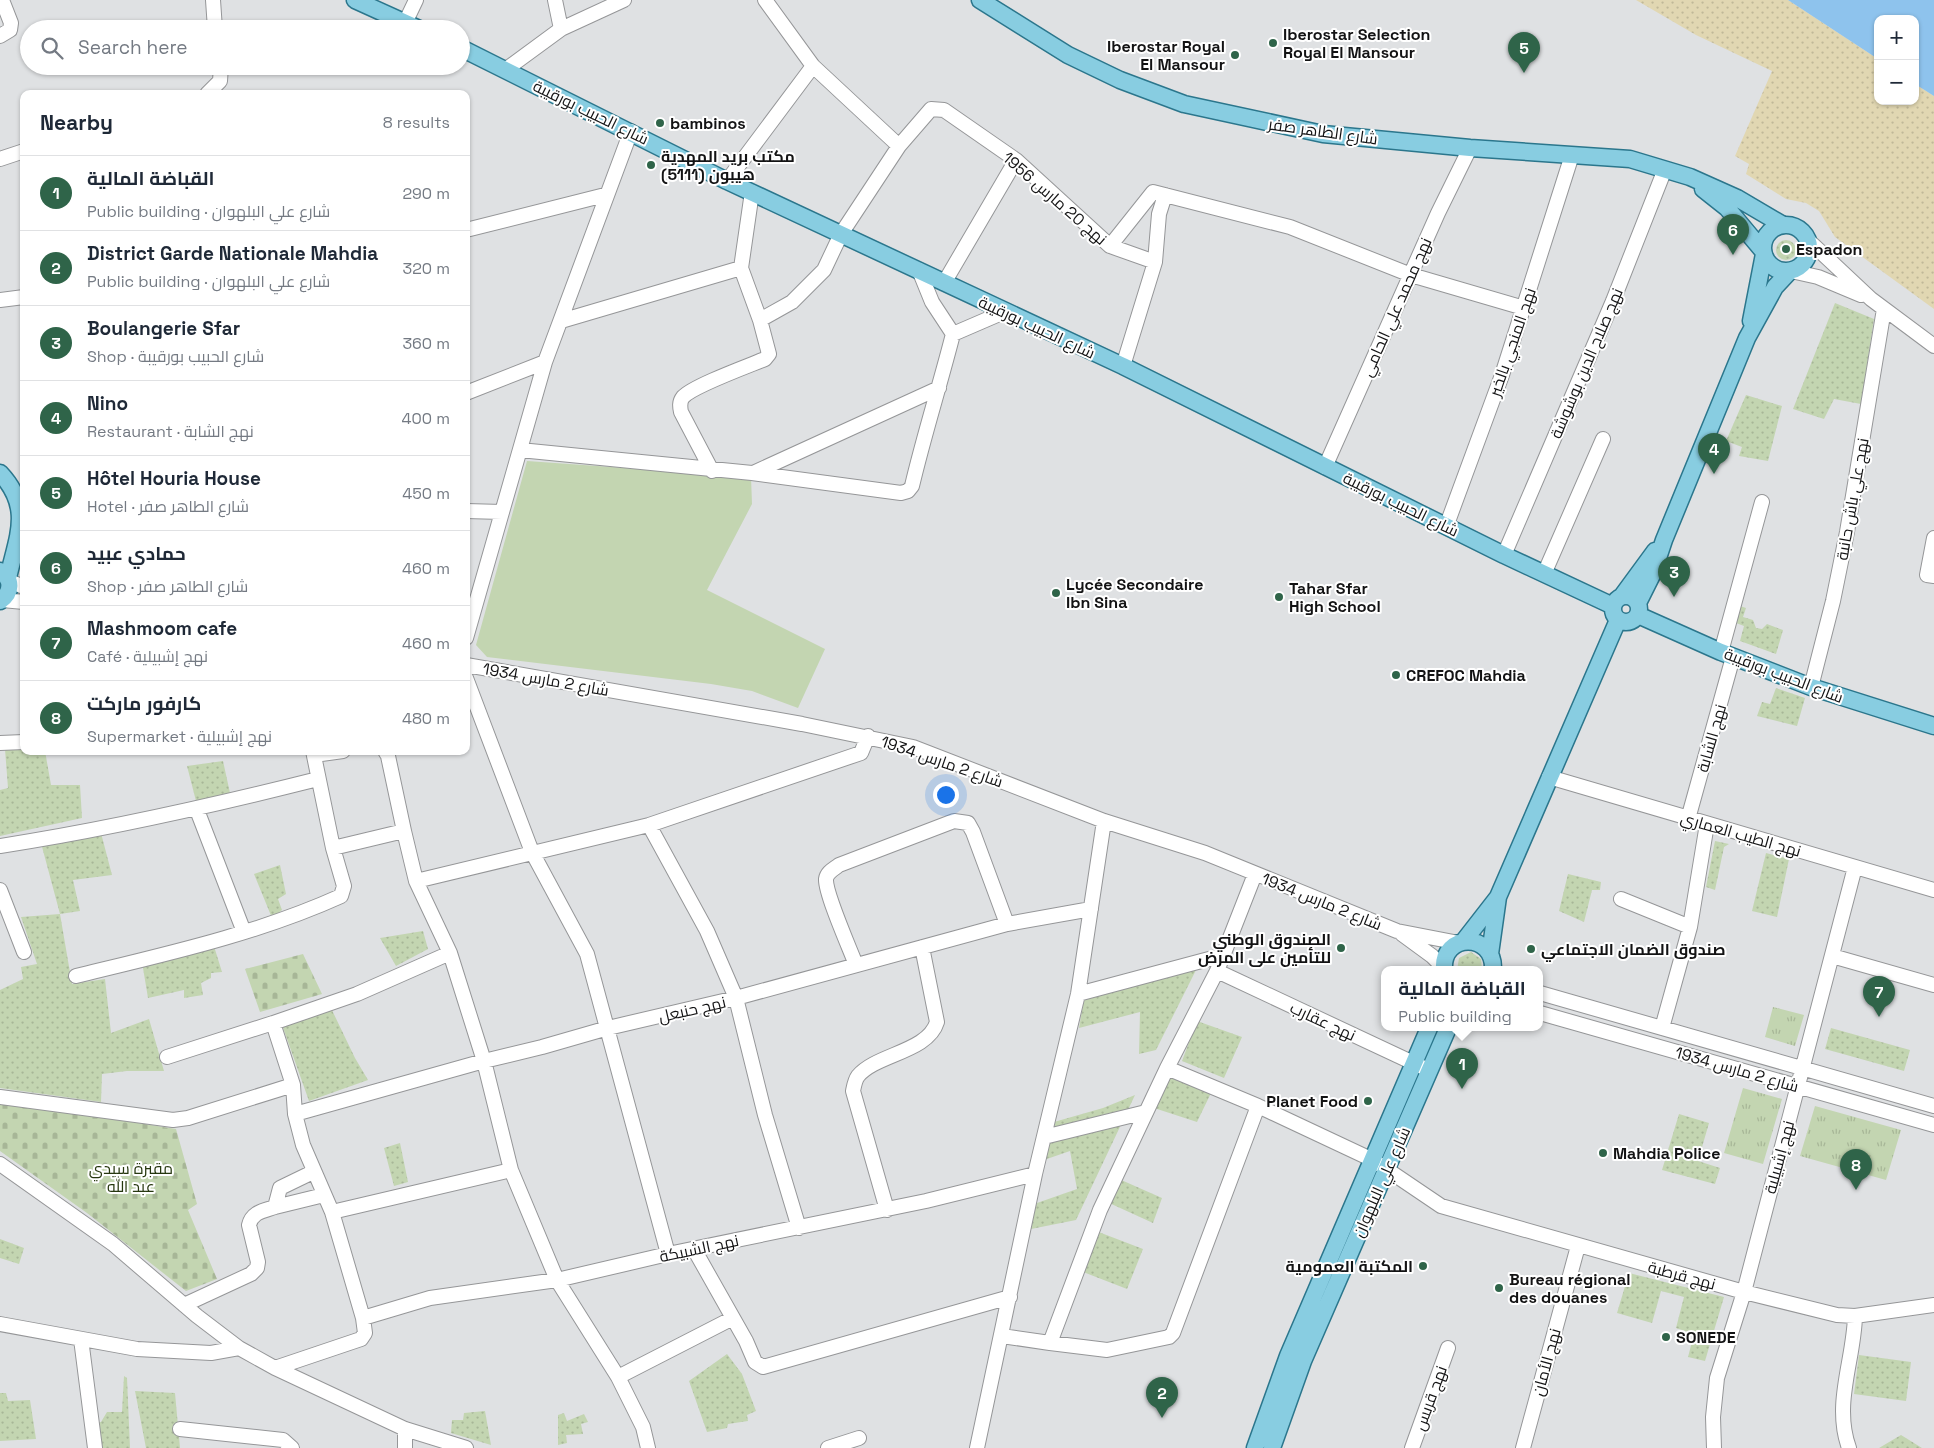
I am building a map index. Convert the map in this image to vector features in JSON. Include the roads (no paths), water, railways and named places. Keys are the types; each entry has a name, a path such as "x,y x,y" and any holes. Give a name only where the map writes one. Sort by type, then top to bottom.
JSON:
{"main road":[{"path":"356,0 399,20"},
{"name":"شارع الطاهر صفر","path":"980,0 1068,55 1120,80 1184,104 1323,134 1470,148 1630,159 1690,178 1737,198 1783,225"},
{"name":"شارع الحبيب بورقيبة","path":"470,52 727,180 1122,366 1544,574 1618,608 1631,597 1638,609 1727,654 1811,687 1934,726"},
{"name":"شارع الطاهر صفر","path":"1690,178 1727,208 1763,253"},
{"path":"1747,338 1763,253 1768,234 1783,225 1800,230 1810,246 1807,259 1798,269 1790,271 1776,269 1766,260 1763,253"},
{"path":"1618,608 1631,621 1653,573 1664,540 1747,338 1775,287 1790,271"},
{"path":"0,473 20,500"},
{"path":"0,554 20,525"},
{"path":"1,601 9,591 20,532"},
{"path":"1445,966 1447,953 1461,942 1498,897 1618,608 1664,540"},
{"path":"1494,964 1498,897"},
{"path":"1461,942 1478,943 1494,964"},
{"name":"شارع علي البلهوان","path":"1255,1448 1380,1164 1414,1064 1429,1031"},
{"name":"شارع علي البلهوان","path":"1380,1164 1430,1071 1447,1031"},
{"name":"شارع علي البلهوان","path":"1272,1448 1296,1358"}],"street":[{"path":"0,36 10,30 12,23 2,0"},
{"path":"213,0 214,20"},
{"path":"413,20 416,0"},
{"path":"555,0 561,29"},
{"path":"505,70 561,29 624,0"},
{"path":"765,0 812,66 899,146"},
{"path":"727,180 812,66"},
{"path":"211,90 220,80 220,75"},
{"name":"نهج 20 مارس 1956","path":"760,320 792,302 824,270 841,234 899,146 926,113 937,108 944,110 1016,160 1110,246 1155,262"},
{"path":"470,624 545,362 561,322 605,195 631,131"},
{"name":"نهج محمد علي الحامي","path":"1325,467 1470,148"},
{"path":"0,159 20,152"},
{"name":"نهج المنجي بالخير","path":"1446,527 1524,308 1572,155"},
{"path":"944,282 1016,160"},
{"name":"نهج صلاح الدين بوشوشة","path":"1504,555 1613,301 1665,169"},
{"path":"712,471 681,412 680,404 684,396 696,389 765,359 769,354 769,347 741,268 752,192"},
{"path":"1159,194 1290,227 1411,275 1524,308"},
{"path":"1110,246 1159,194"},
{"path":"1122,366 1155,262 1159,194"},
{"path":"470,229 605,195"},
{"path":"1808,240 1871,299 1934,346"},
{"path":"561,322 741,268"},
{"path":"520,450 712,471 752,473 901,493 908,491 912,486 953,334 932,302 919,270"},
{"path":"1790,271 1818,277 1871,299"},
{"path":"0,300 20,298"},
{"name":"نهج علي باش حانبة","path":"1811,687 1848,532 1884,309"},
{"path":"953,334 1004,312"},
{"path":"470,391 545,362"},
{"path":"752,473 939,388"},
{"path":"1544,574 1603,439"},
{"name":"نهج الشابة","path":"1688,819 1762,502"},
{"path":"470,511 502,512"},
{"path":"1934,538 1927,575 1934,576"},
{"path":"1,601 20,602"},
{"name":"شارع 2 مارس 1934","path":"470,666 868,736 913,747 1104,821 1204,853 1397,931 1461,942"},
{"path":"470,689 532,852 587,954 668,1254"},
{"path":"416,881 649,825 861,753 868,736"},
{"path":"0,743 20,742"},
{"path":"76,976 189,949 310,910 341,896 344,886 333,848 313,755"},
{"path":"387,755 416,881 450,953 484,1061 511,1170 557,1280 618,1377 643,1427 648,1448"},
{"name":"نهج الطيب العماري","path":"1549,778 1934,890"},
{"path":"0,846 95,831 197,810 318,779"},
{"path":"197,810 244,932"},
{"path":"977,1448 1044,1137 1078,994 1104,821"},
{"path":"856,965 829,893 826,879 830,871 839,865 954,822 968,823 973,832 1007,924"},
{"path":"1662,1028 1690,927 1707,824"},
{"path":"649,825 707,931 736,998 765,1115 799,1228"},
{"path":"333,848 404,831"},
{"name":"نهج إشبيلية","path":"1714,1448 1713,1417 1717,1378 1744,1292 1855,867"},
{"path":"1050,1343 1097,1218 1167,1068 1217,971 1255,874"},
{"path":"0,890 24,952"},
{"path":"1620,899 1690,927"},
{"name":"نهج حنبعل","path":"295,1114 484,1061 608,1028 736,998 1007,924 1092,909"},
{"name":"شارع 2 مارس 1934","path":"1397,931 1432,956 1441,966"},
{"path":"887,1210 853,1090 856,1078 863,1070 918,1043 936,1028 937,1022 922,947"},
{"path":"167,1056 273,1023 357,994 450,953"},
{"path":"1078,994 1224,955"},
{"path":"1832,956 1934,985"},
{"name":"نهج عقارب","path":"1217,971 1430,1071"},
{"name":"شارع 2 مارس 1934","path":"1543,994 1934,1106"},
{"name":"شارع 2 مارس 1934","path":"1543,1013 1934,1125"},
{"path":"273,1023 293,1085 295,1114 314,1172 332,1212 363,1318 365,1333 361,1339 275,1368"},
{"name":"نهج قرطبة","path":"1167,1068 1258,1106 1380,1164 1441,1206 1744,1292 1837,1315 1855,1316 1934,1305"},
{"path":"0,1097 173,1120 197,1115 293,1085"},
{"path":"1002,1336 1107,1350 1169,1337 1173,1333 1258,1106"},
{"path":"1044,1137 1146,1112"},
{"path":"1,1167 113,1244 184,1305 239,1348 275,1368 405,1429 466,1448"},
{"path":"332,1212 511,1170"},
{"path":"275,1207 280,1188 314,1172"},
{"name":"نهج الشبيكة","path":"363,1318 430,1298 557,1280 668,1254 887,1210 1036,1174"},
{"path":"184,1305 251,1274 257,1268 258,1262 249,1225 250,1219 255,1213 324,1195"},
{"name":"نهج الأمان","path":"1522,1448 1578,1246"},
{"path":"694,1249 733,1318 755,1362 762,1367 1010,1297"},
{"path":"1849,1448 1843,1421 1843,1407 1855,1316"},
{"path":"618,1377 733,1318"},
{"path":"0,1324 137,1348 211,1354 239,1348"},
{"path":"81,1339 95,1448"},
{"name":"نهج قربس","path":"1412,1448 1448,1348"},
{"path":"180,1429 283,1440 292,1448"},
{"path":"405,1429 405,1448"},
{"path":"828,1448 859,1438"}],"water":[{"path":"1788,0 1934,0 1934,96 1919,87 1919,15 1874,15 1874,56"}],"place":[{"name":"Iberostar Selection Royal El Mansour","path":"1273,43"},
{"name":"Iberostar Royal El Mansour","path":"1235,55"},
{"name":"Hôtel Houria House","path":"1524,73"},
{"name":"bambinos","path":"660,123"},
{"name":"مكتب بريد المهدية هيبون (5111)","path":"651,165"},
{"name":"Espadon","path":"1786,249"},
{"name":"حمادي عبيد","path":"1733,255"},
{"name":"Nino","path":"1714,474"},
{"name":"Lycée Secondaire Ibn Sina","path":"1056,593"},
{"name":"Tahar Sfar High School","path":"1279,597"},
{"name":"Boulangerie Sfar","path":"1674,597"},
{"name":"CREFOC Mahdia","path":"1396,675"},
{"name":"الصندوق الوطني للتأمين على المرض","path":"1341,948"},
{"name":"صندوق الضمان الاجتماعي","path":"1531,949"},
{"name":"Mashmoom cafe","path":"1879,1017"},
{"name":"القباضة المالية","path":"1462,1089"},
{"name":"Planet Food","path":"1368,1101"},
{"name":"Mahdia Police","path":"1603,1153"},
{"name":"كارفور ماركت","path":"1856,1190"},
{"name":"المكتبة العمومية","path":"1423,1266"},
{"name":"Bureau régional des douanes","path":"1499,1288"},
{"name":"SONEDE","path":"1666,1337"},
{"name":"District Garde Nationale Mahdia","path":"1162,1418"}],"park label":[{"name":"مقبرة سيدي عبد الله","path":"131,1177"}]}
